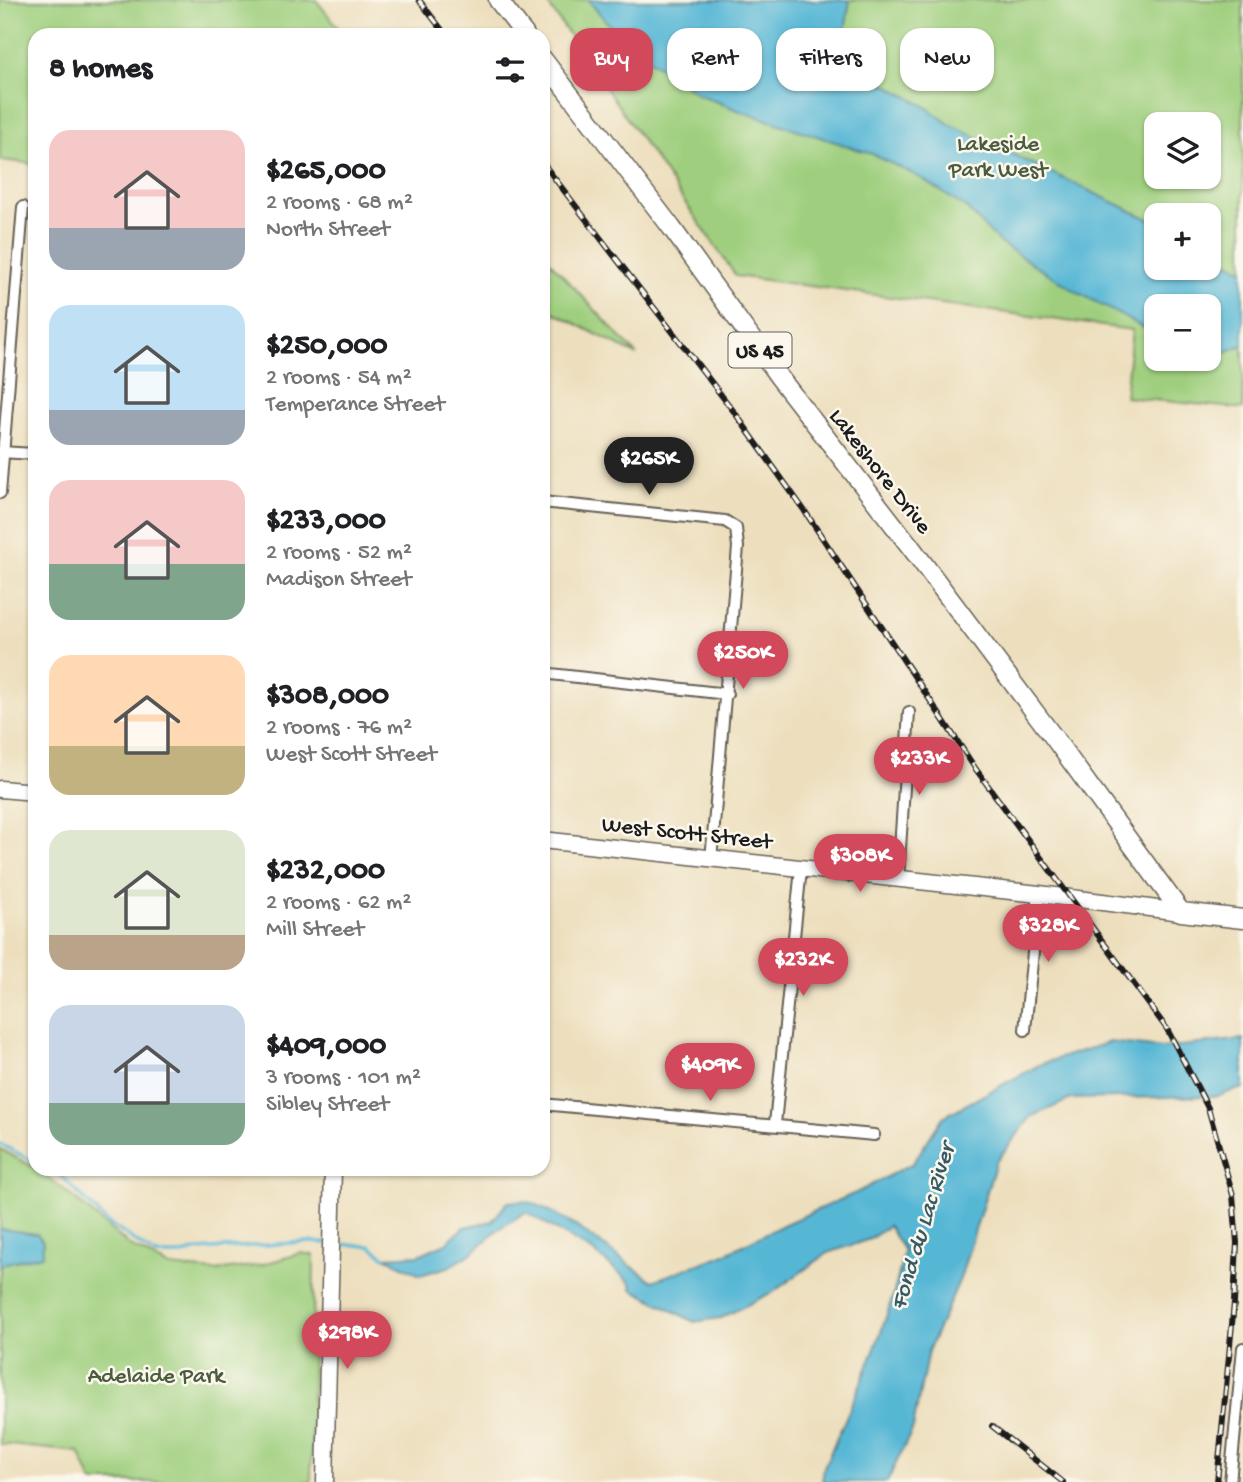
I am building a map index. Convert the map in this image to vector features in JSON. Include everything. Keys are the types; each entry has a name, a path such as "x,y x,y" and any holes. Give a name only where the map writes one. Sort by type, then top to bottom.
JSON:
{"main road":[{"path":"498,0 520,28"},
{"name":"Lakeshore Drive","path":"550,68 671,227 779,377 1052,735 1181,912"},
{"path":"0,789 28,791"},
{"name":"West Scott Street","path":"550,840 1243,919"},
{"path":"325,1482 333,1176"}],"street":[{"path":"0,493 23,207"},
{"path":"2,452 28,454"},
{"path":"550,503 724,521 736,528 738,547 727,694 710,860"},
{"path":"550,674 727,694"},
{"path":"898,879 909,712"},
{"path":"775,1124 801,868"},
{"path":"1025,1030 1039,894"},
{"path":"550,1105 874,1135"},
{"path":"1230,1482 1240,1404 1243,1348"}],"green space":[{"path":"0,0 316,0 338,28 28,28 28,163 0,160"},
{"name":"Lakeside Park West","path":"545,0 1243,0 1243,409 1125,397 1132,330 736,276 608,91 653,91 653,28 570,28 570,36"},
{"path":"550,262 637,355 550,311"},
{"name":"Adelaide Park","path":"0,1149 28,1164 28,1176 46,1176 130,1246 170,1267 215,1271 261,1265 301,1253 314,1255 311,1482 92,1482 79,1452 0,1444"}],"water":[{"path":"588,0 850,0 845,28 776,28 776,91 886,91 886,84 925,106 949,124 1144,217 1144,280 1221,280 1221,257 1243,270 1243,345 1221,352 1221,294 1144,294 1144,328 1077,292 1000,243 967,209 921,178 872,154 740,111 694,91 762,91 762,28 667,28 667,72 653,62 653,28 612,28"},
{"name":"Fond du Lac River","path":"1243,1039 1243,1088 1217,1096 1071,1099 1031,1117 996,1162 960,1279 928,1351 913,1428 887,1482 822,1482 824,1467 870,1361 898,1278 904,1251 888,1226 870,1239 828,1253 773,1292 721,1318 694,1322 632,1289 631,1283 595,1253 526,1212 496,1231 472,1253 448,1267 420,1275 385,1257 419,1255 446,1243 464,1227 492,1221 508,1202 525,1201 566,1220 653,1281 723,1255 858,1192 913,1163 943,1117 1041,1064 1110,1042 1162,1048"},
{"path":"0,1229 37,1234 43,1242 43,1255 6,1263 0,1267"}],"waterway":[{"path":"0,1144 28,1158"},
{"path":"61,1176 108,1223 156,1255 305,1242 326,1243"},
{"path":"337,1244 370,1246 385,1257"}],"railway":[{"path":"419,0 441,28"},
{"path":"550,172 735,413 804,510 975,768 1167,1029 1208,1108 1233,1195 1237,1243 1217,1482"},
{"path":"992,1426 1063,1482"}]}
